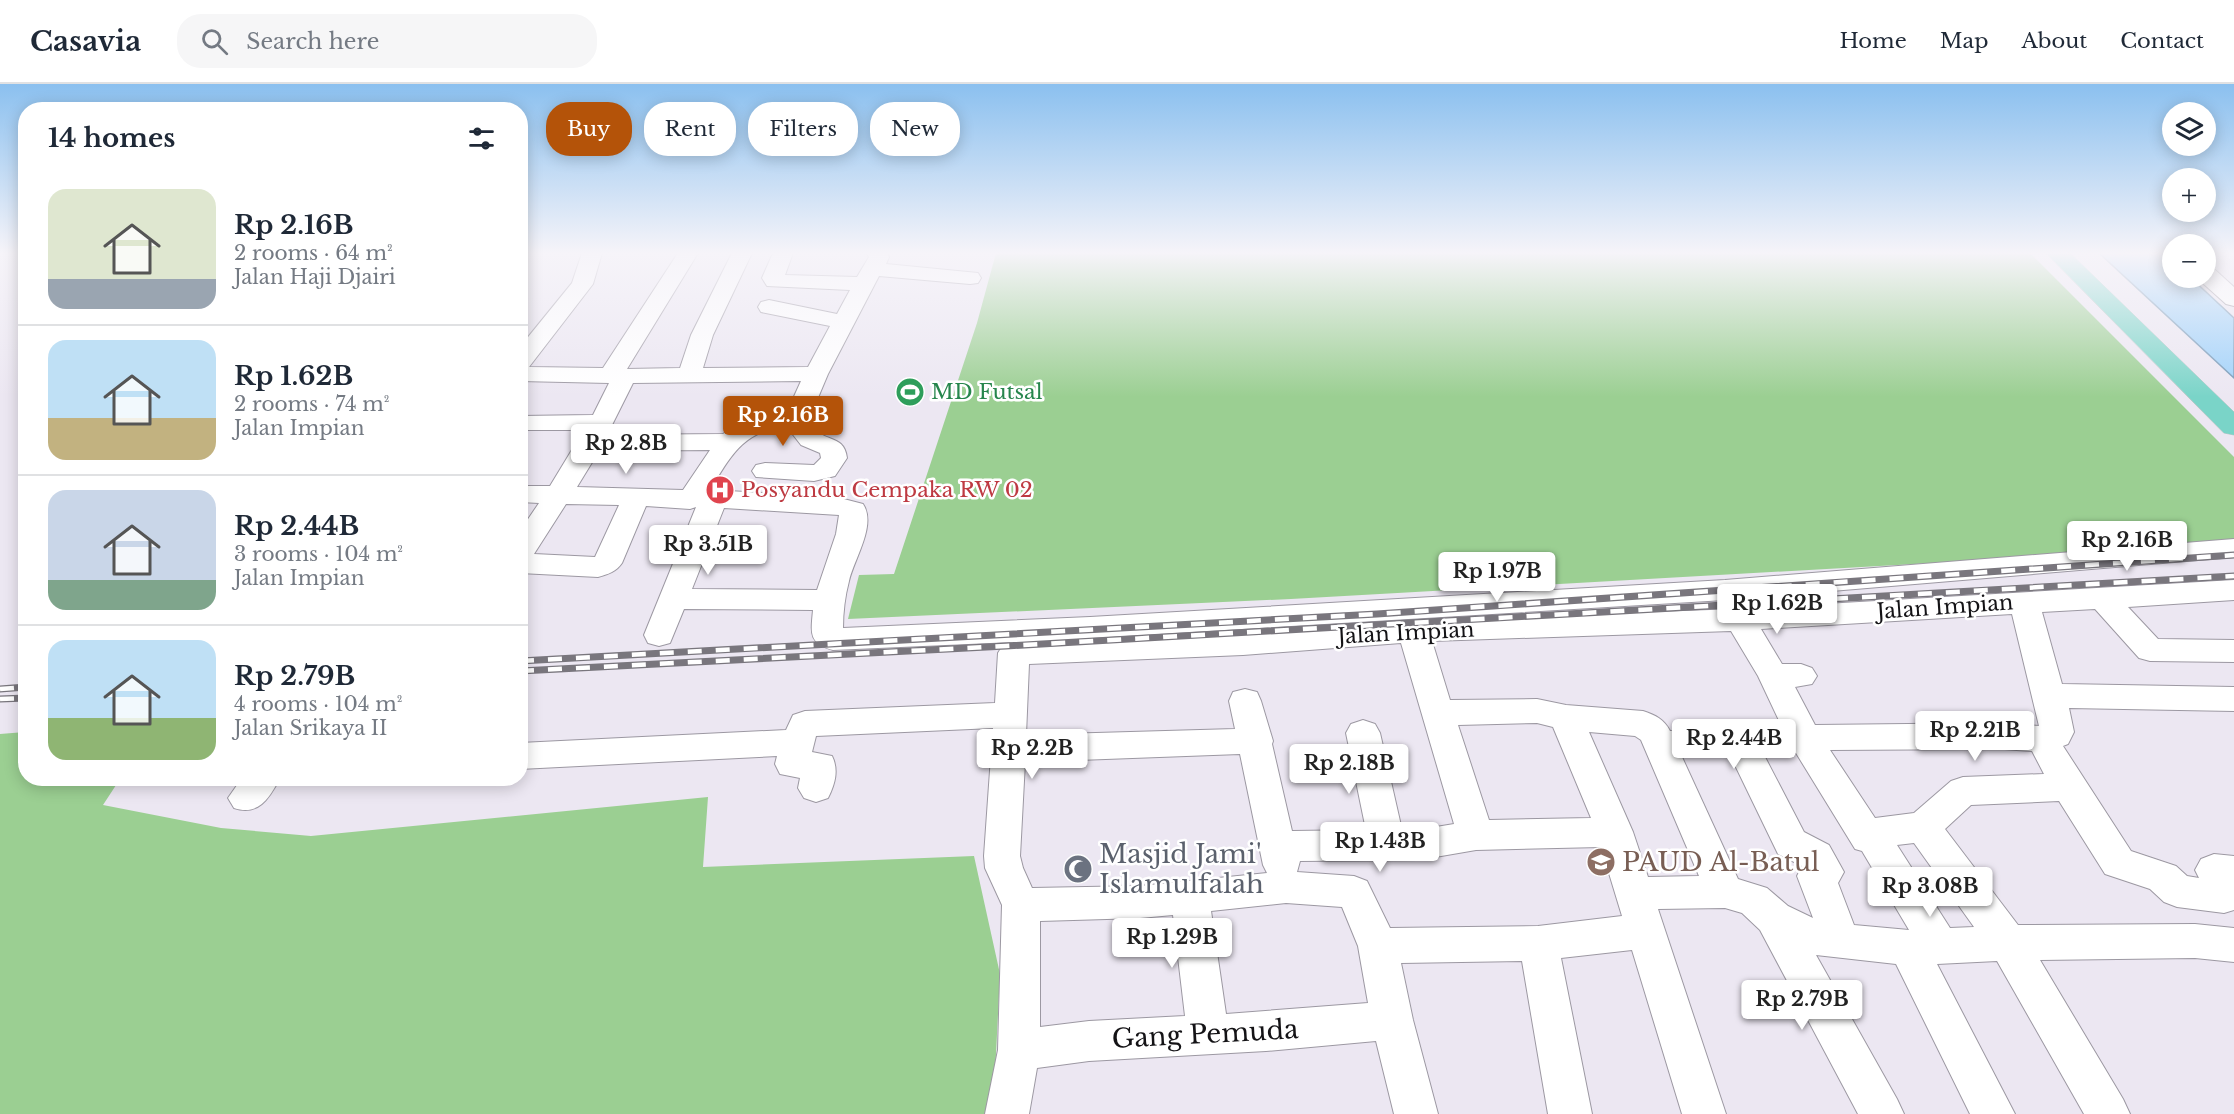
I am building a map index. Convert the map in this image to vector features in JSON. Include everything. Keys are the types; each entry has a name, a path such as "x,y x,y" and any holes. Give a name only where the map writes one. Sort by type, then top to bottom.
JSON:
{"main road":[{"path":"2106,301 2234,427"}],"street":[{"path":"528,353 569,301"},
{"path":"528,541 560,494 596,433 617,376 660,301"},
{"path":"689,376 702,335 719,301"},
{"path":"765,471 814,473 826,470 834,459 833,448 812,443 800,432 796,419 816,374 855,301"},
{"path":"769,307 844,322"},
{"path":"528,374 689,376 816,374"},
{"path":"659,635 673,599 701,500 729,442 750,426 796,419"},
{"path":"528,422 596,433 729,442"},
{"path":"528,494 774,501 836,506 853,510 854,520 835,576 830,600 827,634 830,638 1009,648 2234,548"},
{"path":"528,563 598,567 607,563 636,498"},
{"name":"Jalan Impian","path":"1009,648 1243,644 1413,630 1740,620 2234,590"},
{"path":"2103,598 2150,650 2234,651"},
{"path":"673,599 830,600"},
{"path":"1660,744 1742,744 1805,739 2001,736 2042,739 2056,735 2050,696 2041,670 2032,625 2023,602"},
{"path":"1740,620 1787,675 1805,739 1868,838 1874,839"},
{"path":"1413,630 1476,835"},
{"path":"1007,1114 1019,1050 1021,905 1004,868 1002,856 1008,749 1009,648"},
{"path":"2050,696 2234,699"},
{"path":"1245,701 1248,721 1256,741 1286,887"},
{"path":"1438,713 1538,711 1566,717 1643,724 1654,732 1660,744 1725,892"},
{"path":"816,788 820,766 792,764 797,742 805,724 1009,715"},
{"path":"1566,717 1615,832 1704,1114"},
{"path":"1363,733 1387,846"},
{"path":"2042,739 2069,787 2118,863 2163,877 2177,891 2226,888"},
{"path":"1008,749 1256,741"},
{"path":"528,756 797,742"},
{"path":"1742,744 1791,843 1816,855 1825,872 1816,876 1841,941"},
{"path":"1993,1114 1924,947 1873,833 1923,827 1963,791 2069,787"},
{"path":"1923,827 2008,943 2108,1114"},
{"path":"1278,846 1428,845 1476,835 1615,832"},
{"path":"1021,905 1190,898 1286,887 1354,892 1378,946 1392,1020 1416,1114"},
{"path":"1634,893 1725,892 1754,900 1774,918 1816,938 1841,941 1924,947 2008,943 2195,941 2234,945"},
{"path":"1190,898 1208,1034"},
{"path":"1774,918 1882,1114"},
{"path":"1378,946 1538,943 1646,931"},
{"path":"1538,943 1570,1114"},
{"name":"Gang Pemuda","path":"1019,1050 1089,1041 1392,1020"}],"green space":[{"path":"983,301 2078,301 2234,457 2234,546 1291,599 848,619 859,575 894,574"},
{"path":"18,733 18,786 115,786 103,805 221,828 311,836 708,797 703,867 974,856 1000,974 993,1114 0,1114 0,734"}],"water":[{"path":"2151,301 2216,301 2234,318 2234,378"}],"railway":[{"path":"528,661 1377,614 2234,555"},
{"path":"528,671 1006,646 2234,576"},
{"path":"0,689 18,688"},
{"path":"0,699 18,698"}],"place":[{"name":"MD Futsal","path":"910,392"},
{"name":"Posyandu Cempaka RW 02","path":"720,490"},
{"name":"PAUD Al-Batul","path":"1601,862"},
{"name":"Masjid Jami' Islamulfalah","path":"1078,869"}]}
